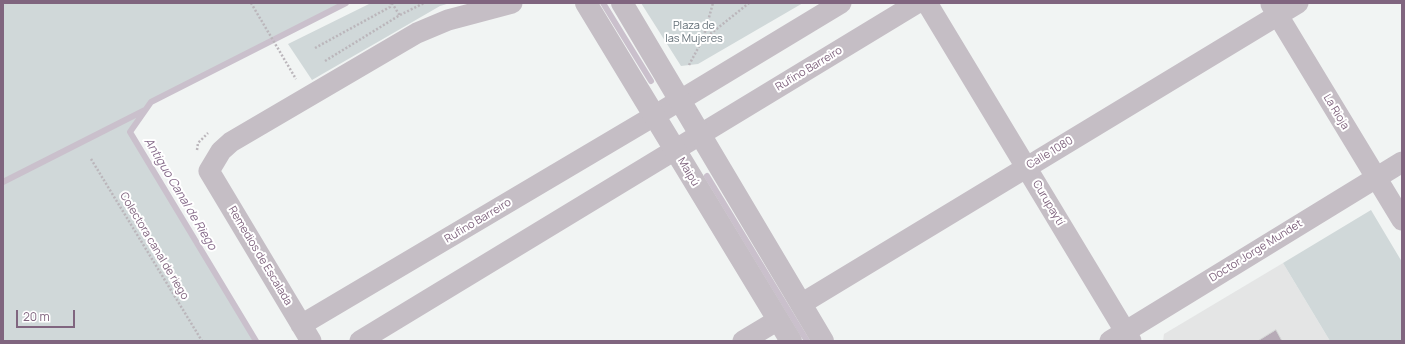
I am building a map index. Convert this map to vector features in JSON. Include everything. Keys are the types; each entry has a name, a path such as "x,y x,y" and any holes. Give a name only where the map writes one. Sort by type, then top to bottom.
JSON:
{"street":[{"path":"202,164 221,151 230,142 417,33 448,20 512,3"},
{"name":"Maipú","path":"586,3 791,341"},
{"path":"622,3 823,341"},
{"path":"680,99 841,3"},
{"name":"Rufino Barreiro","path":"675,150 918,3"},
{"name":"Curupaytí","path":"927,3 1026,168 1122,338"},
{"name":"Calle 1080","path":"801,304 1026,168 1274,9 1298,3"},
{"name":"La Rioja","path":"1274,9 1402,220"},
{"name":"Rufino Barreiro","path":"306,333 680,99"},
{"path":"360,341 675,150"},
{"name":"Doctor Jorge Mundet","path":"1122,338 1402,162"},
{"name":"Remedios de Escalada","path":"202,164 306,333"},
{"path":"743,341 778,320"}],"path":[{"path":"251,3 296,79"},
{"path":"314,48 390,7 391,3"},
{"path":"322,63 400,15 424,3"},
{"path":"688,65 703,39 713,3"},
{"path":"703,39 749,3"},
{"path":"290,83 302,75"},
{"path":"202,164 198,143 212,130"},
{"name":"Colectora canal de riego","path":"91,159 202,341"}],"shaded area":[{"path":"1283,263 1330,341 1163,341 1164,334"}],"green space":[{"path":"3,3 346,3 151,102 130,132 254,341 3,341"},
{"path":"371,3 450,3 440,6 312,80 288,44"},
{"name":"Plaza de las Mujeres","path":"641,3 803,3 698,64 681,66"},
{"path":"1371,210 1402,262 1402,341 1330,341 1283,263"}],"building":[{"path":"1276,330 1282,341 1258,341"}],"waterway":[{"name":"Antiguo Canal de Riego","path":"256,341 130,132 151,102 346,3"},
{"path":"603,3 651,81"},
{"path":"3,182 145,110"},
{"path":"707,176 807,341"}]}
